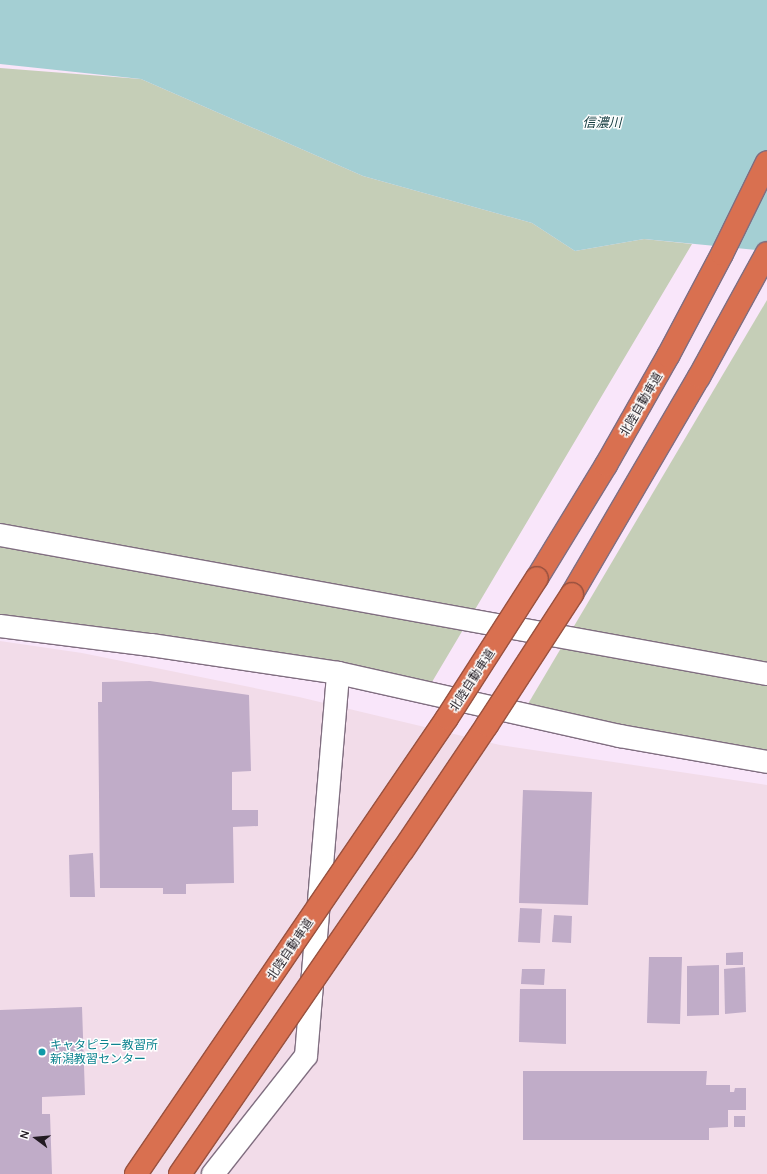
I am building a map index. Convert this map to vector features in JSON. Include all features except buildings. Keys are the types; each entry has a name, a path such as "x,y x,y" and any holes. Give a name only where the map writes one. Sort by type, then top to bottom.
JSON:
{"highway":[{"name":"北陸自動車道","path":"136,1174 447,718 537,578 606,464 668,356 722,254 767,162"},
{"path":"180,1174 407,843 567,600 692,390 767,252"}],"street":[{"path":"0,535 767,674"},
{"path":"0,626 151,645 338,673 620,736 767,762"},
{"path":"213,1174 306,1056 338,673"}],"shaded area":[{"path":"0,68 141,79 363,176 532,223 575,251 644,239 692,244 432,682 0,615"},
{"path":"767,300 767,754 522,714"},
{"path":"0,641 82,653 299,697 500,745 767,785 767,1174 0,1174"}],"water":[{"name":"信濃川","path":"0,0 767,0 767,251 644,239 575,251 532,223 363,176 141,79 0,64"}],"place":[{"name":"キャタピラー教習所 新潟教習センター","path":"42,1052"}]}
